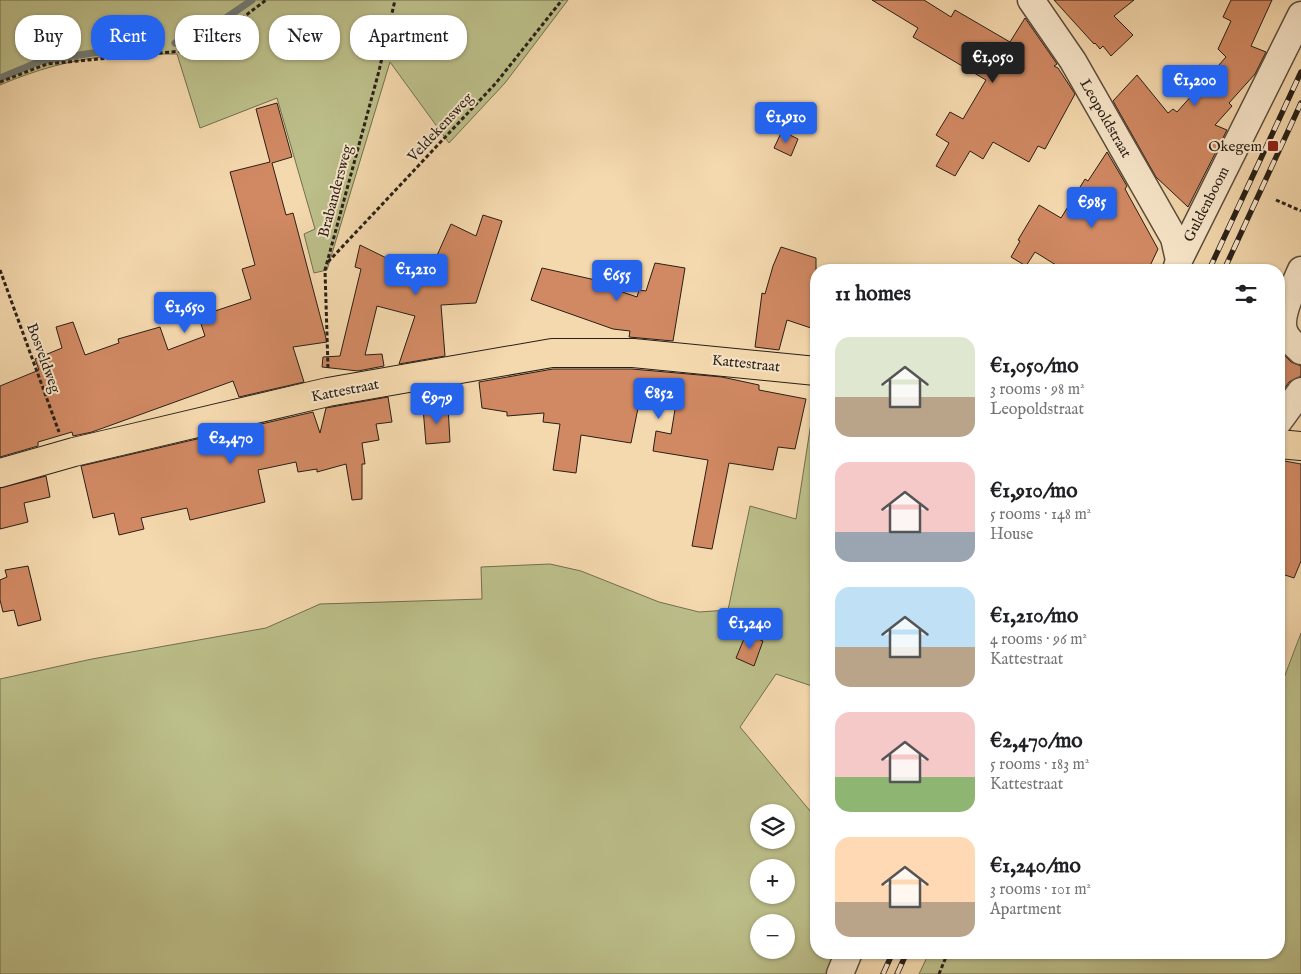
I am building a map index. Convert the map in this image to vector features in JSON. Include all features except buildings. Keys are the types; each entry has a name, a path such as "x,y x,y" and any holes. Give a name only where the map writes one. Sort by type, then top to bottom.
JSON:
{"main road":[{"name":"Kattestraat","path":"0,473 66,454 328,392 552,353 632,353 810,370"},
{"path":"1285,445 1301,446"}],"street":[{"name":"Leopoldstraat","path":"1031,0 1073,61 1174,238 1177,264"},
{"name":"Guldenboom","path":"1177,264 1301,14"},
{"path":"1285,310 1301,270"},
{"path":"1285,332 1290,341 1301,351"},
{"path":"1285,413 1301,391"},
{"path":"840,974 846,959"}],"path":[{"path":"0,82 47,64 180,51 241,19 266,0"},
{"name":"Brabandersweg","path":"328,392 325,270 379,71 395,0"},
{"name":"Veldekensweg","path":"327,263 496,83 562,0"},
{"path":"1276,200 1301,211"},
{"name":"Bosveldweg","path":"0,270 66,454"},
{"path":"939,974 945,959"}],"green space":[{"path":"0,0 568,0 505,83 449,143 390,62 327,270 314,273 304,234 315,229 277,98 200,128 179,60 259,60 259,15 175,15 175,54 165,54 165,15 91,15 91,58 40,70 0,85"},
{"path":"810,429 810,685 776,674 740,727 810,811 810,959 841,959 835,974 0,974 0,679 92,659 266,628 320,604 482,599 481,567 550,564 581,571 659,602 699,612 728,610 750,506 796,519"},
{"path":"1301,633 1301,974 919,974 926,959 1285,959 1285,675"}],"waterway":[{"path":"230,15 252,0"},
{"path":"0,78 41,61 91,53"}],"railway":[{"path":"1212,264 1301,72"},
{"path":"1227,264 1301,103"},
{"path":"883,974 890,959"},
{"path":"897,974 904,959"}],"place":[{"name":"Okegem","path":"1273,146"}]}
